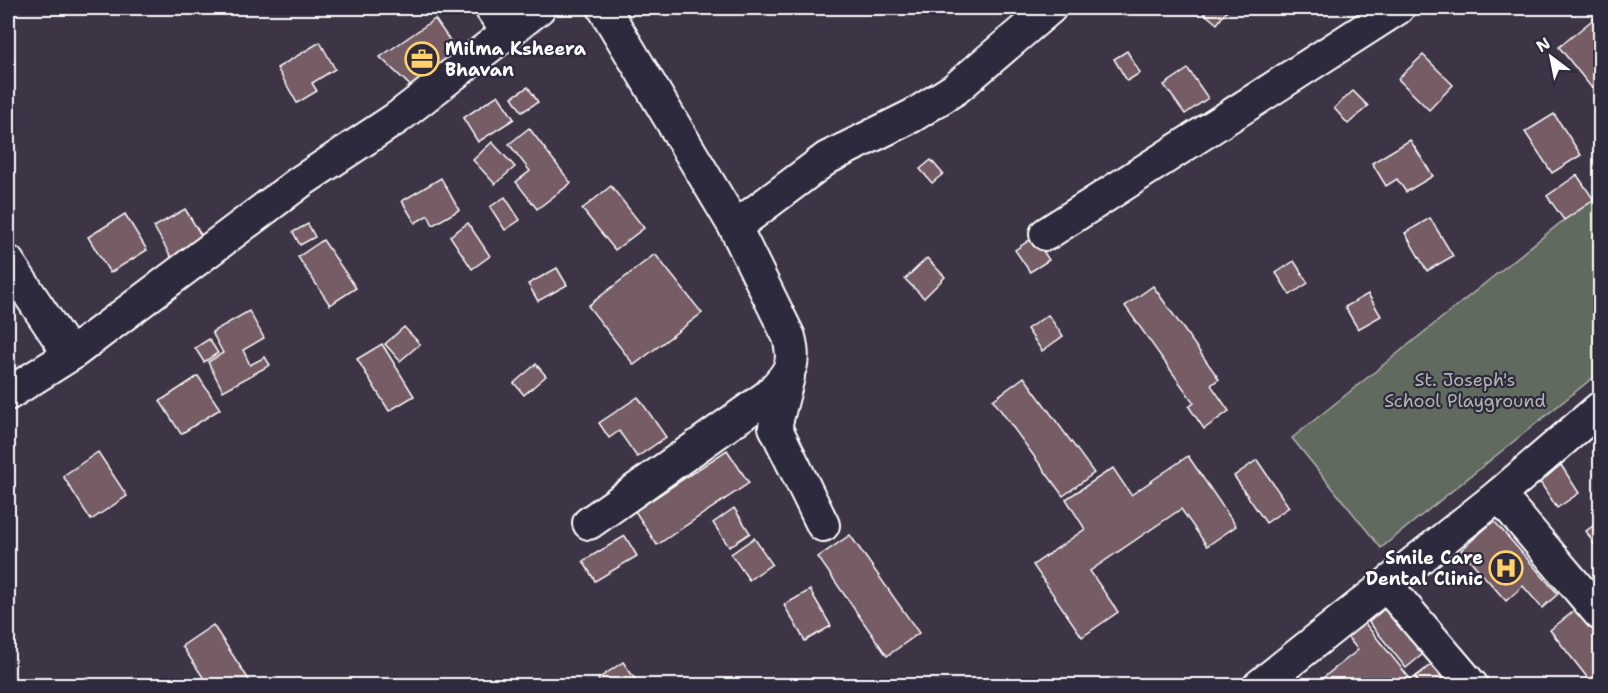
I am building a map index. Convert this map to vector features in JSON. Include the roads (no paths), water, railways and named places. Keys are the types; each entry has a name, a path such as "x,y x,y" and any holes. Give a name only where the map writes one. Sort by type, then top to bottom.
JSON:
{"street":[{"path":"8,394 70,355 300,182 397,118 500,20 539,8"},
{"path":"604,8 735,227 789,337 794,356 775,427 823,525"},
{"path":"735,227 827,158 912,116 955,89 1050,8"},
{"path":"1046,234 1398,8"},
{"path":"8,262 70,355"},
{"path":"589,523 768,396 789,373"},
{"path":"1259,686 1499,495 1600,408"},
{"path":"1499,495 1600,614"},
{"path":"1386,585 1472,686"}],"place":[{"name":"Milma Ksheera Bhavan","path":"422,59"},
{"name":"Smile Care Dental Clinic","path":"1506,568"}],"park label":[{"name":"St. Joseph's School Playground","path":"1465,390"}]}
